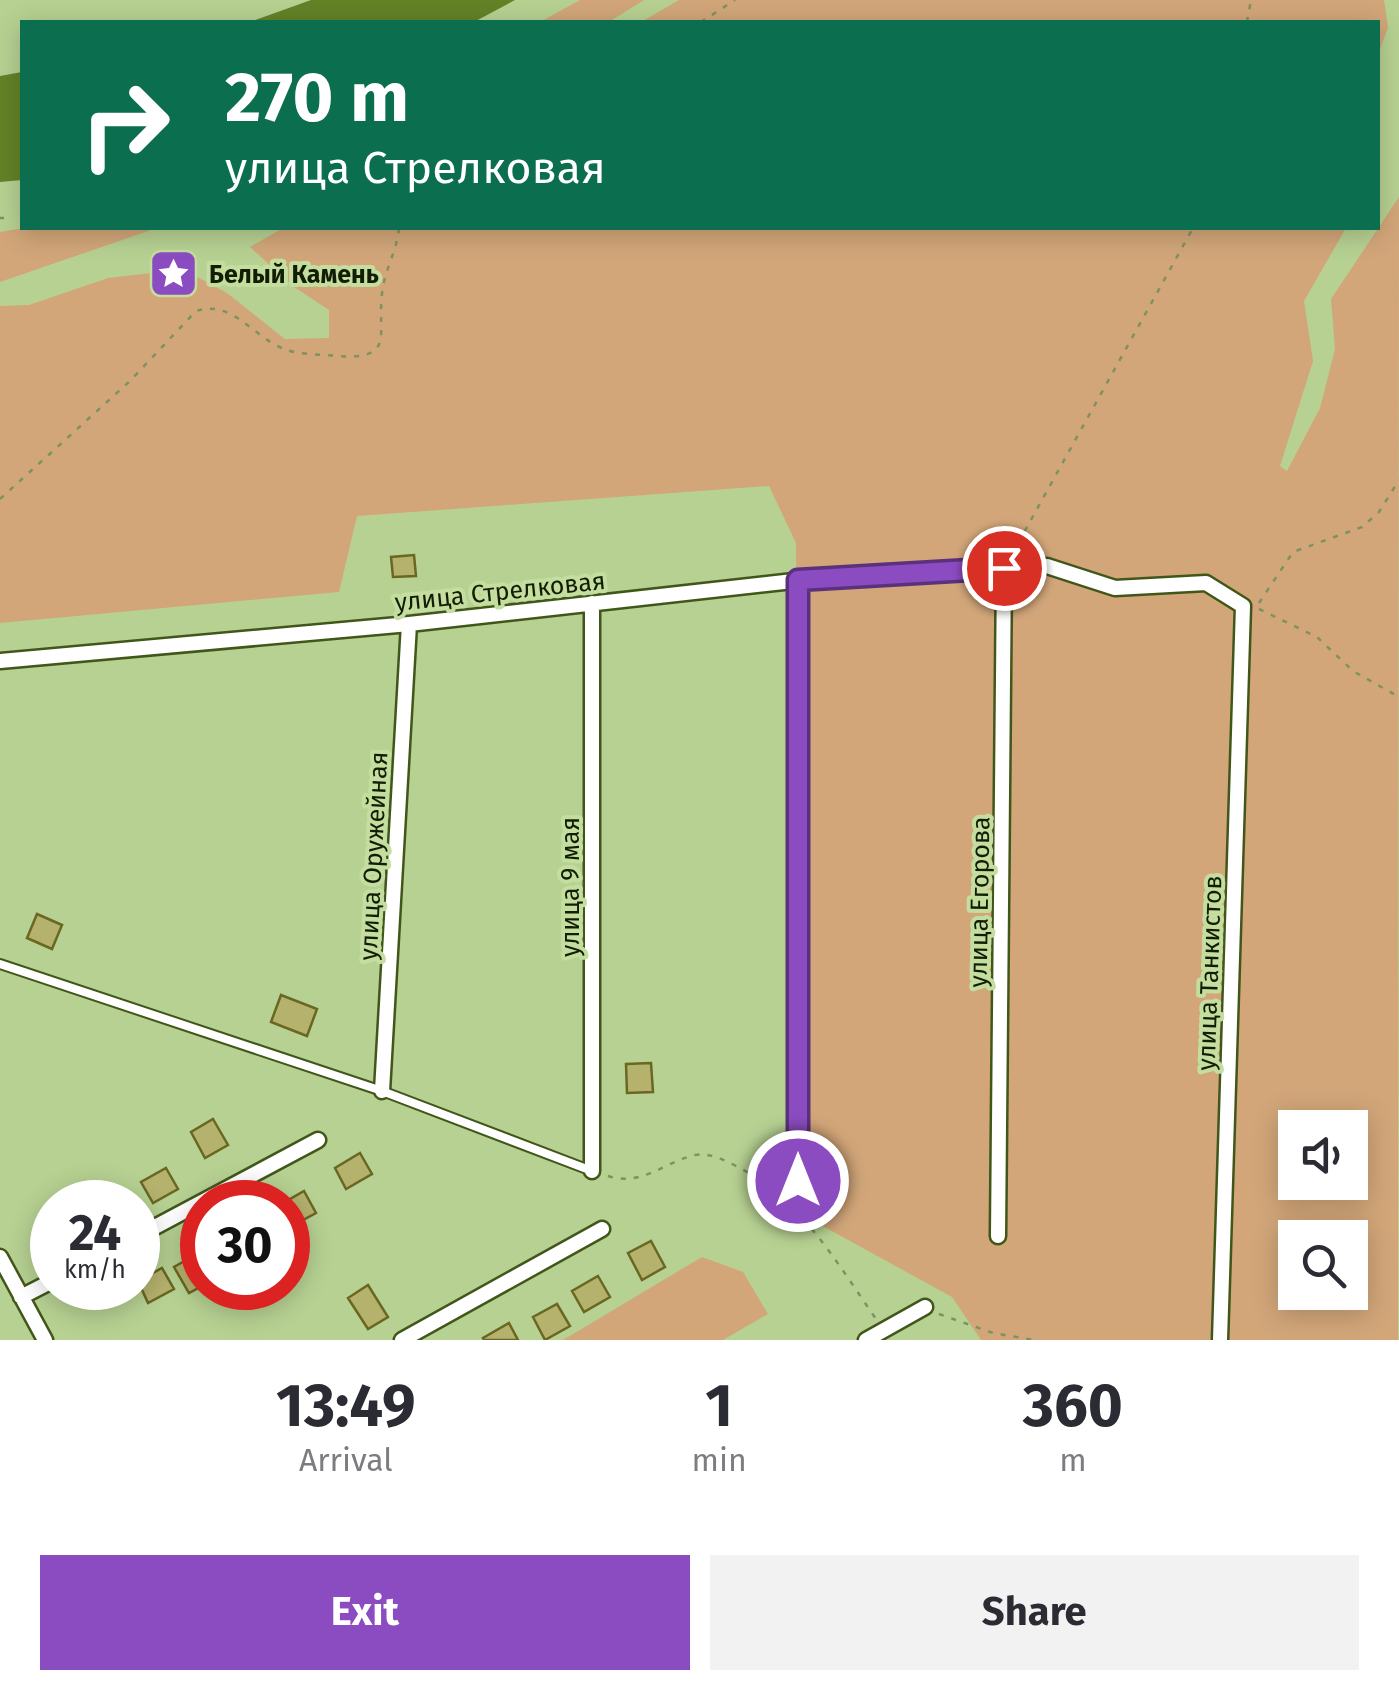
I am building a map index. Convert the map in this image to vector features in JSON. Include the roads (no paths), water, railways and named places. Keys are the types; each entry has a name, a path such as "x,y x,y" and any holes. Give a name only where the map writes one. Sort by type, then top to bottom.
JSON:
{"street":[{"name":"улица Стрелковая","path":"0,661 409,624 798,580 1047,566 1116,588 1206,584 1243,606"},
{"name":"улица Егорова","path":"998,1236 1004,568"},
{"path":"798,580 798,1181"},
{"name":"улица 9 мая","path":"592,603 592,1171"},
{"name":"улица Танкистов","path":"1220,1340 1243,606"},
{"name":"улица Оружейная","path":"382,1092 409,624"},
{"path":"160,1224 318,1140"},
{"path":"402,1340 602,1229"},
{"path":"0,1257 45,1340"},
{"path":"21,1297 30,1292"},
{"path":"866,1340 925,1308"}],"lane":[{"path":"0,964 382,1092 592,1171"}],"place":[{"name":"Белый Камень","path":"174,274"}]}
